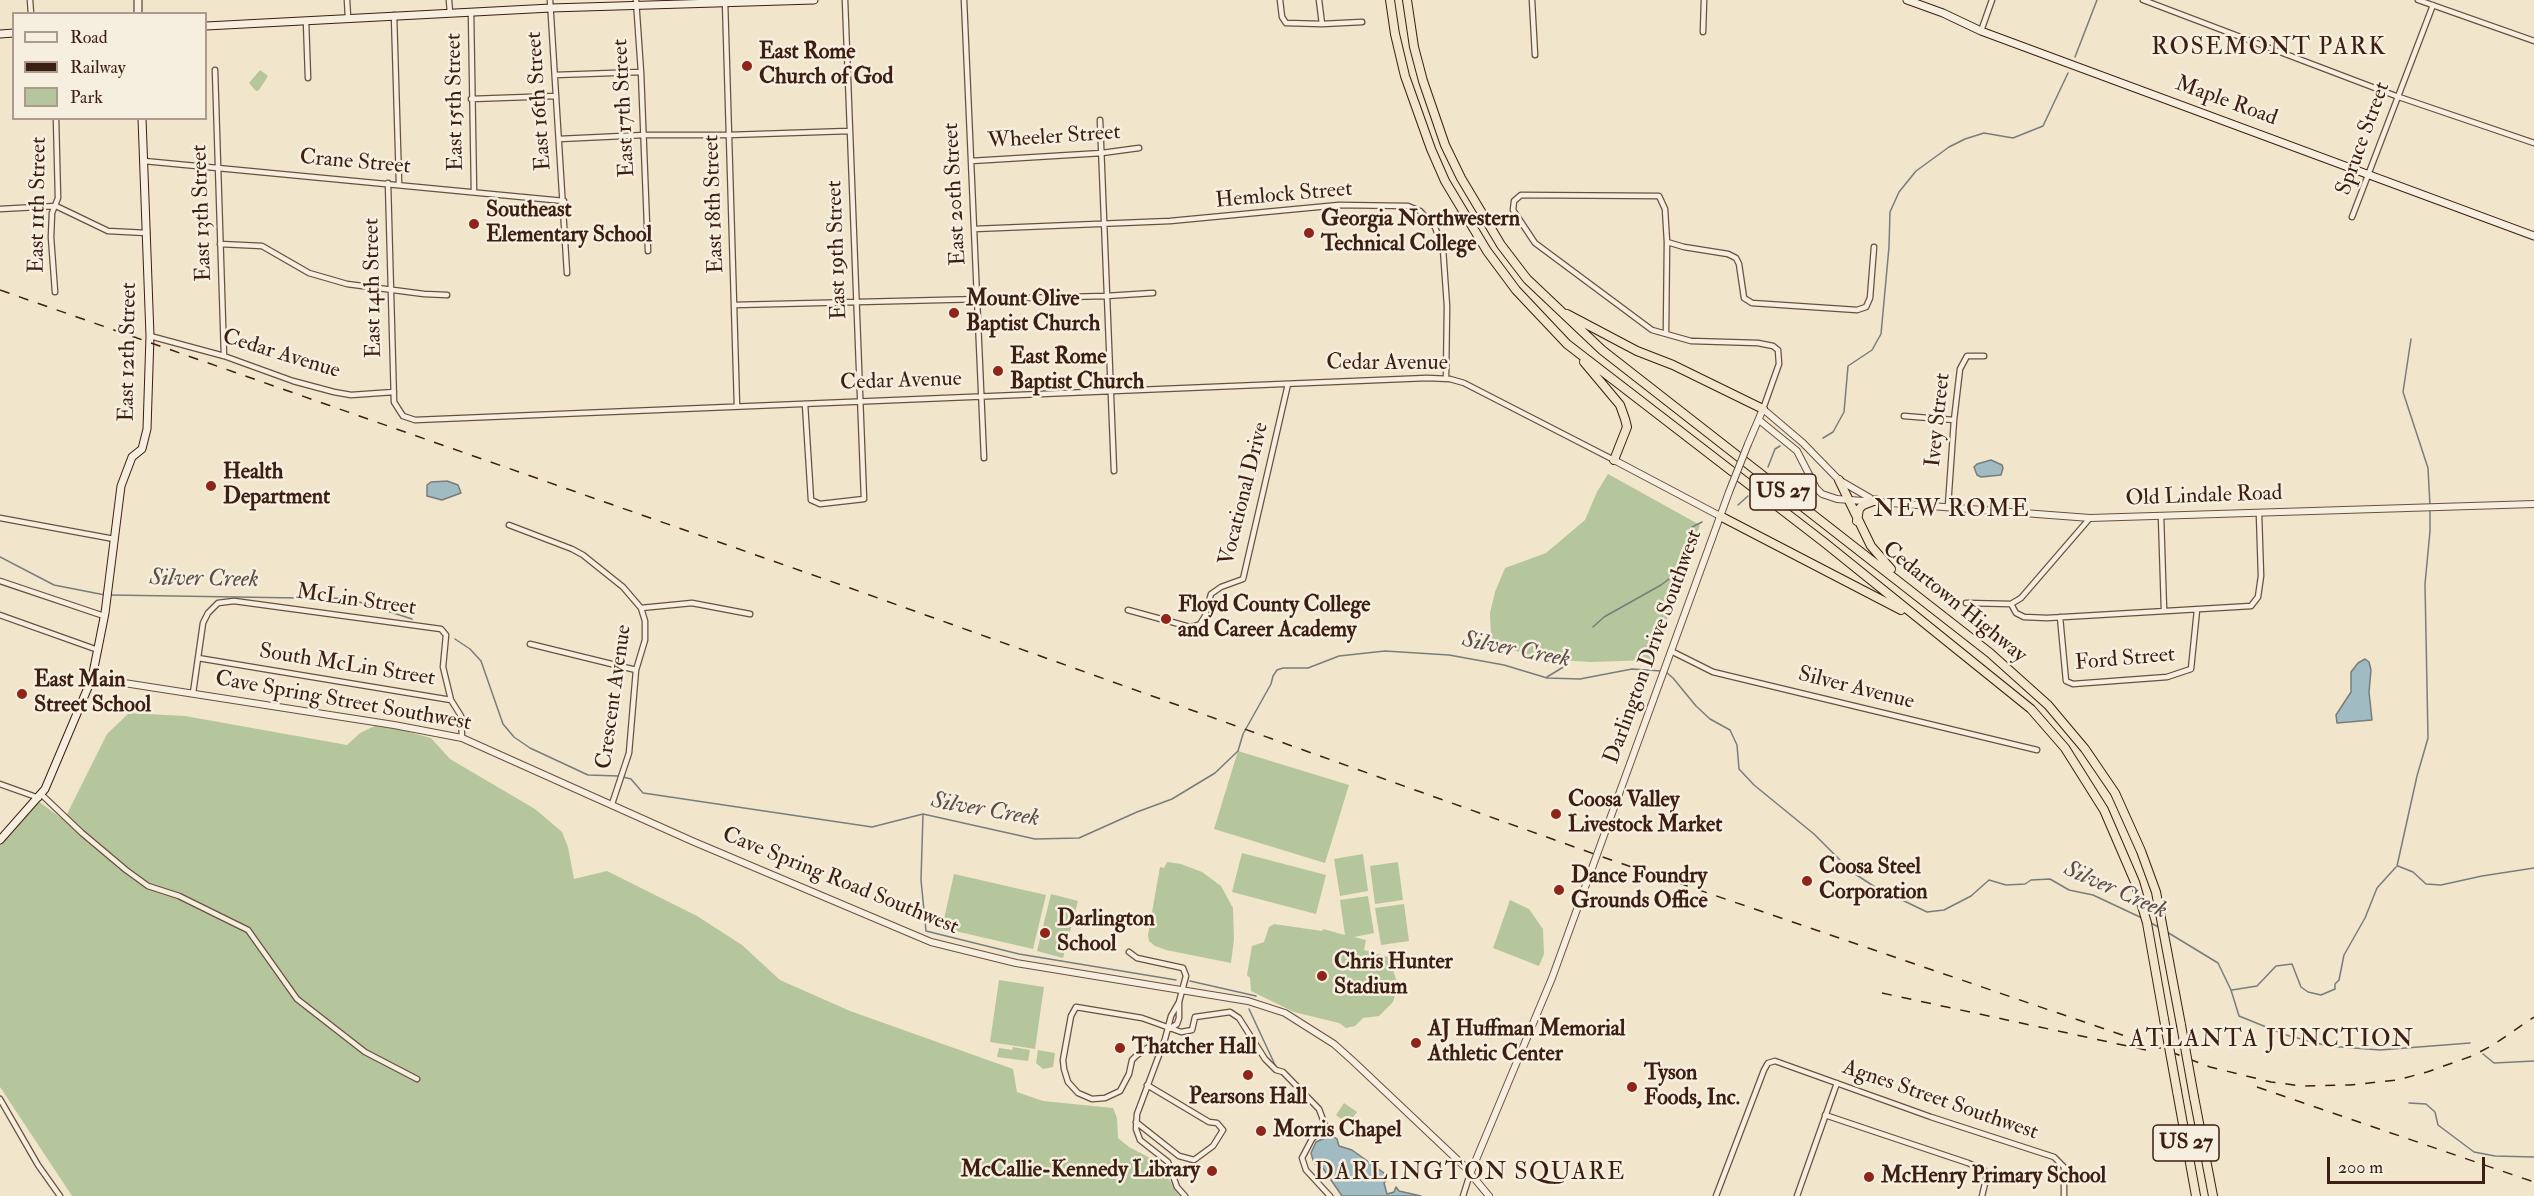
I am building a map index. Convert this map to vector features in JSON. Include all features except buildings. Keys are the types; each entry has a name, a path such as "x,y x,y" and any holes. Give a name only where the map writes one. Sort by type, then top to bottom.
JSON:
{"highway":[{"name":"Cedartown Highway","path":"1390,0 1405,76 1431,149 1445,181 1487,251 1516,290 1567,344 1791,516 2031,709 2065,748 2104,810 2135,882 2154,958 2196,1196"},
{"name":"Cedartown Highway","path":"1407,0 1414,47 1432,111 1461,178 1501,245 1527,279 1602,350 1990,653 2040,697 2085,748 2115,794 2156,892 2213,1196"},
{"path":"1553,305 1636,351 1673,365 1763,409"},
{"path":"1567,344 1620,405 1627,427 1614,460"},
{"path":"1839,480 1857,522 1871,546 1902,584"},
{"path":"1857,522 1856,515 1859,509 1876,500"},
{"path":"1720,516 1917,618"}],"main road":[{"path":"207,26 471,12 550,4 814,0"},
{"name":"Maple Road","path":"1907,0 1943,13 1981,31 2534,236"},
{"name":"East 12th Street","path":"0,840 41,796 92,678 105,615 123,478 132,457 142,449 149,421 150,336 142,120"}],"street":[{"path":"347,0 348,17"},
{"name":"East 15th Street","path":"449,0 450,13"},
{"name":"East 19th Street","path":"805,404 811,500 820,504 864,499 845,0"},
{"name":"East 20th Street","path":"964,0 984,458"},
{"path":"1280,0 1282,16 1286,23 1362,22"},
{"path":"1319,0 1322,24"},
{"path":"1532,0 1535,55"},
{"path":"1703,32 1704,0"},
{"path":"1981,31 1992,0"},
{"path":"2143,0 2396,96 2534,143"},
{"path":"2418,0 2534,41"},
{"name":"East 18th Street","path":"725,2 737,406"},
{"name":"East 17th Street","path":"636,3 648,251"},
{"name":"East 16th Street","path":"550,4 567,273"},
{"name":"Spruce Street","path":"2352,217 2396,96 2433,5"},
{"name":"East 15th Street","path":"471,12 474,192"},
{"path":"394,15 399,183"},
{"path":"306,21 308,78"},
{"name":"East 13th Street","path":"215,70 224,356"},
{"path":"555,75 641,72"},
{"path":"471,99 556,96"},
{"name":"East 11th Street","path":"55,292 52,213 58,198 56,120"},
{"path":"1100,120 1109,393 1114,471"},
{"path":"559,139 849,131"},
{"name":"Wheeler Street","path":"971,161 1102,153 1139,148"},
{"name":"Crane Street","path":"144,161 399,183 564,201"},
{"name":"East 14th Street","path":"388,183 394,392"},
{"path":"1521,195 1659,196 1665,209 1667,242 1666,332 1652,330 1535,243 1514,210 1514,201 1521,195"},
{"name":"Hemlock Street","path":"974,229 1188,220 1339,205 1408,206 1420,211 1435,227 1443,249 1447,306 1446,379"},
{"path":"0,210 56,206 108,231 147,232"},
{"path":"1667,242 1728,254 1736,258 1744,298 1752,303 1857,310 1866,307 1870,298 1874,247"},
{"path":"220,244 262,246 291,264 319,277 366,287 447,295"},
{"path":"734,305 1106,296 1153,292"},
{"name":"Darlington Drive Southwest","path":"1463,1196 1470,1174 1548,989 1720,516 1779,364 1778,350 1773,346 1758,343 1691,341 1666,332"},
{"name":"Cedar Avenue","path":"150,336 224,356 293,381 334,392 359,395 394,392 395,405 398,410 403,416 415,420 1109,393 1410,378 1446,379 1464,383 1720,516"},
{"name":"Ivey Street","path":"1948,506 1954,420 1963,361 1967,356 1984,356"},
{"name":"Vocational Drive","path":"1128,610 1195,627 1205,616 1211,594 1221,587 1243,579 1288,384"},
{"name":"Old Lindale Road","path":"1763,409 1803,442 1839,480 1858,493 1876,500"},
{"path":"1904,416 1954,420"},
{"name":"Old Lindale Road","path":"1759,420 1797,451 1816,488 1822,494 1847,500 1876,500 2090,518 2534,504"},
{"path":"2011,604 2016,613 2024,617 2251,606 2258,597 2261,576 2259,514"},
{"path":"2161,516 2164,610"},
{"path":"0,518 114,539"},
{"path":"1966,603 2011,604 2021,598 2090,518"},
{"name":"Crescent Avenue","path":"509,525 583,555 623,587 641,608 645,621 645,640 636,670 627,763 612,804"},
{"path":"0,581 105,615"},
{"name":"McLin Street","path":"193,693 203,623 208,612 218,603 225,601 441,629 446,635 443,667 451,700"},
{"path":"641,608 692,603 750,614"},
{"name":"Ford Street","path":"2060,617 2066,681 2073,684 2167,677 2192,669 2197,610"},
{"path":"0,615 98,650"},
{"path":"530,644 636,670"},
{"name":"Silver Avenue","path":"1670,655 1713,672 2037,750"},
{"name":"South McLin Street","path":"198,658 451,700 461,716 462,738"},
{"name":"Cave Spring Street Southwest","path":"92,678 462,738 612,804"},
{"path":"0,784 41,796 126,870 148,886 179,896 248,930 297,999 365,1052 417,1079"},
{"name":"Cave Spring Road Southwest","path":"612,804 819,896 930,942 1016,963 1248,1001 1285,1013 1312,1029 1353,1061 1470,1174 1489,1196"},
{"path":"1129,952 1137,958 1183,968 1186,976 1179,1002 1179,1018 1177,1024 1169,1026"},
{"path":"1163,1045 1147,1048 1136,1056 1132,1060 1129,1074 1120,1090 1105,1098 1092,1099 1078,1093 1068,1082 1063,1060 1071,1016 1076,1007 1142,1018 1181,1032 1192,1030 1195,1017 1230,1012 1239,1017 1265,1059 1276,1070 1283,1072 1319,1109 1325,1125 1312,1139 1302,1158 1304,1168 1330,1196"},
{"path":"1169,1026 1136,1122 1140,1140 1168,1162 1176,1186 1185,1196"},
{"name":"Agnes Street Southwest","path":"1716,1196 1764,1070 1768,1064 1775,1061 1931,1117 2054,1157 2065,1170 2064,1196"},
{"path":"1797,1196 1837,1083"},
{"path":"1136,1122 1179,1155 1194,1160 1213,1146 1223,1130 1217,1123 1209,1122 1147,1085"},
{"path":"0,1099 38,1165 60,1196"},
{"path":"1825,1115 1984,1170 1987,1175 1982,1196"}],"green space":[{"path":"260,70 268,76 256,91 249,83"},
{"path":"1608,474 1700,525 1653,660 1591,662 1541,659 1498,645 1491,637 1490,613 1495,592 1505,568 1546,553 1585,520"},
{"path":"129,713 185,716 347,745 360,733 379,724 431,738 450,759 535,809 562,832 568,847 574,879 607,871 697,916 742,945 780,980 850,1011 1013,1069 1017,1092 1043,1101 1113,1108 1117,1118 1118,1138 1129,1147 1152,1159 1164,1171 1179,1196 72,1196 0,1087 0,842 38,801 64,820 107,734"},
{"path":"1238,751 1349,785 1325,863 1214,829"},
{"path":"1242,853 1326,875 1316,914 1232,892"},
{"path":"1363,854 1368,891 1340,896 1334,859"},
{"path":"1167,862 1181,864 1202,872 1221,886 1233,908 1234,939 1231,963 1166,950 1149,941 1148,935 1160,867 1164,868"},
{"path":"1398,862 1403,900 1375,904 1370,866"},
{"path":"954,874 1046,895 1033,949 942,928"},
{"path":"1051,894 1078,901 1063,958 1037,951"},
{"name":"Chris Hunter Stadium","path":"1368,896 1374,933 1354,937 1366,940 1364,950 1395,959 1391,964 1398,985 1393,1002 1379,1016 1363,1018 1355,1026 1346,1028 1339,1023 1294,1012 1251,991 1250,978 1247,975 1252,946 1264,942 1269,927 1274,924 1322,931 1323,929 1345,935 1340,900"},
{"path":"1510,900 1529,909 1543,929 1544,954 1539,966 1493,948"},
{"path":"1404,904 1409,941 1381,945 1375,908"},
{"path":"999,980 1044,987 1035,1049 990,1042"},
{"path":"1013,1047 1030,1050 1028,1061 997,1057 999,1048 1012,1050"},
{"path":"1038,1050 1055,1053 1053,1067 1043,1069 1036,1063"},
{"path":"1344,1103 1357,1112 1348,1124 1336,1115"}],"water":[{"path":"1991,460 2002,465 2001,475 1981,477 1977,475 1974,467"},
{"path":"447,481 458,485 461,493 442,500 427,496 427,485 431,482"},
{"path":"2365,659 2369,662 2371,670 2369,692 2372,720 2337,723 2336,715 2351,692 2351,672 2358,663"},
{"path":"1331,1135 1337,1139 1339,1146 1352,1150 1384,1173 1388,1178 1384,1183 1387,1194 1394,1192 1396,1187 1399,1191 1421,1196 1342,1196 1320,1164 1315,1164 1311,1153 1316,1142"}],"waterway":[{"path":"2075,57 2097,0"},
{"path":"1823,438 1833,432 1844,412 1848,366 1872,350 1881,334 1890,212 1899,192 1916,171 1949,147 1965,139 1984,133 2013,138 2043,126 2068,73"},
{"path":"2411,339 2403,392 2428,468 2430,506"},
{"path":"1768,467 1775,449 1780,446"},
{"path":"1738,505 1748,496"},
{"path":"2397,866 2428,738 2425,584 2430,511"},
{"path":"1593,627 1604,617 1661,585 1677,573 1686,559 1689,532 1692,527 1702,522"},
{"name":"Silver Creek","path":"0,557 54,585 105,595"},
{"name":"Silver Creek","path":"110,595 300,598 318,601 332,598 350,599 412,619"},
{"name":"Silver Creek","path":"455,639 470,649 481,661 503,724 514,737 530,748 588,775 618,776"},
{"name":"Silver Creek","path":"623,777 631,779 643,793 872,827 923,814 1035,839 1079,838 1172,799 1215,773 1238,751 1243,734 1271,684 1273,676 1277,670 1283,668 1308,668 1339,656 1385,651 1449,655 1504,665 1547,678 1580,679 1632,669 1661,671"},
{"path":"1547,677 1565,666"},
{"name":"Silver Creek","path":"1666,672 1710,719 1730,730 1737,745 1739,769 1754,785 1814,834 1852,872 1875,887 1927,912 1944,910 1971,896 1989,880 2006,885 2050,879 2069,890 2093,895 2142,918"},
{"path":"923,814 921,880 926,931 1019,954 1176,980"},
{"name":"Silver Creek","path":"2398,866 2413,872 2426,884 2441,885 2534,868"},
{"name":"Silver Creek","path":"2232,990 2257,986 2276,966 2292,964 2301,987 2308,992 2321,995 2335,989 2344,955 2365,918 2377,888 2396,867"},
{"name":"Silver Creek","path":"2151,923 2160,928"},
{"path":"2167,932 2218,963 2231,990 2239,1016 2286,1035 2328,1046 2380,1050 2470,1043"},
{"path":"1190,981 1256,996"},
{"path":"1249,1009 1276,1067"},
{"path":"2483,1054 2494,1063 2534,1061"},
{"path":"1281,1073 1287,1079"},
{"path":"2409,1103 2426,1104 2435,1112 2438,1125 2474,1152 2495,1156 2534,1157"}],"railway":[{"path":"0,290 850,588 1597,855 2210,1067 2271,1082 2302,1086 2350,1085 2397,1080 2472,1056 2493,1045 2534,1017"},
{"path":"1882,993 2146,1050"},
{"path":"2257,1087 2534,1182"}],"place":[{"name":"East Rome Church of God","path":"747,66"},
{"name":"Southeast Elementary School","path":"474,224"},
{"name":"Georgia Northwestern Technical College","path":"1309,233"},
{"name":"Mount Olive Baptist Church","path":"954,313"},
{"name":"East Rome Baptist Church","path":"998,371"},
{"name":"Health Department","path":"211,486"},
{"name":"Floyd County College and Career Academy","path":"1166,619"},
{"name":"East Main Street School","path":"22,694"},
{"name":"Coosa Valley Livestock Market","path":"1556,814"},
{"name":"Coosa Steel Corporation","path":"1807,881"},
{"name":"Dance Foundry Grounds Office","path":"1559,890"},
{"name":"Darlington School","path":"1045,933"},
{"name":"Chris Hunter Stadium","path":"1322,976"},
{"name":"AJ Huffman Memorial Athletic Center","path":"1416,1043"},
{"name":"Thatcher Hall","path":"1120,1048"},
{"name":"Pearsons Hall","path":"1248,1075"},
{"name":"Tyson Foods, Inc.","path":"1632,1087"},
{"name":"Morris Chapel","path":"1261,1131"},
{"name":"McCallie-Kennedy Library","path":"1212,1171"},
{"name":"McHenry Primary School","path":"1869,1177"}],"district":[{"name":"ROSEMONT PARK","path":"2269,49"},
{"name":"NEW ROME","path":"1952,511"},
{"name":"ATLANTA JUNCTION","path":"2272,1041"},
{"name":"DARLINGTON SQUARE","path":"1470,1174"}]}
